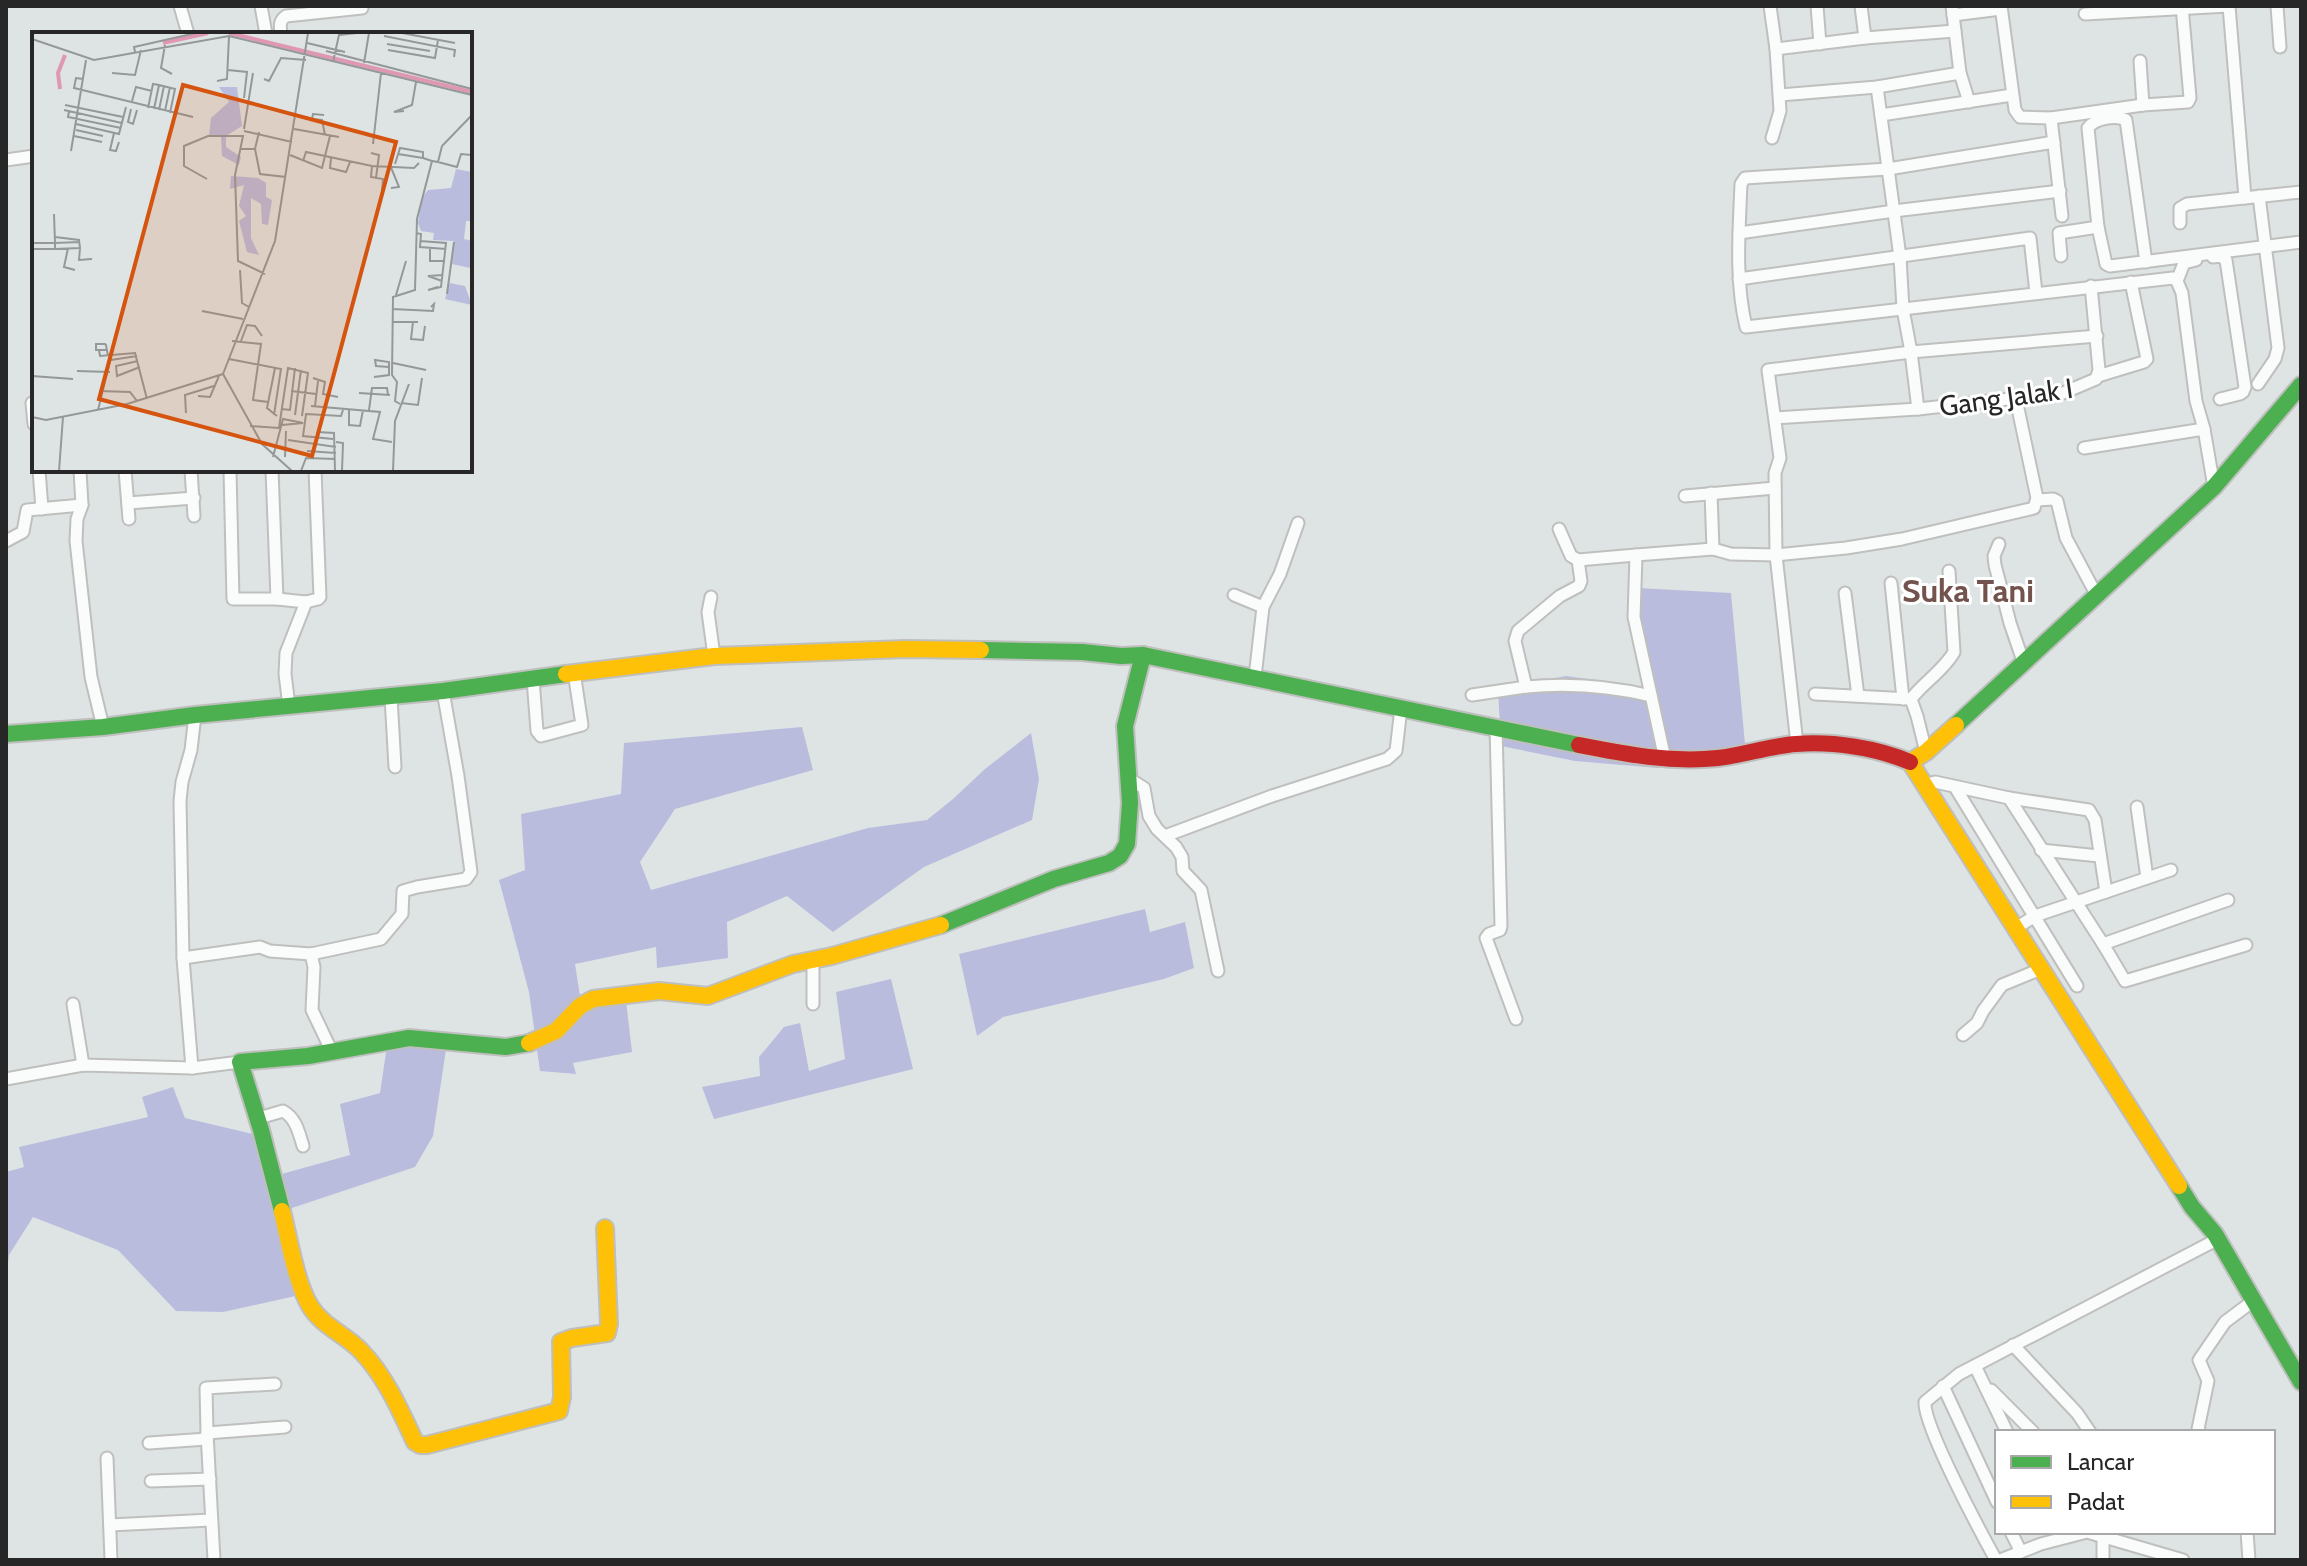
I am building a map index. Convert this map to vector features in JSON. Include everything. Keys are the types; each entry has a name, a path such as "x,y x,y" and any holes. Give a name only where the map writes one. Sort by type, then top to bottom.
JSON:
{"street":[{"path":"180,6 187,32"},
{"path":"261,6 266,32"},
{"path":"1770,6 1780,95 1779,121 1772,138"},
{"path":"1817,6 1820,44"},
{"path":"1861,6 1865,38"},
{"path":"2085,14 2136,8 2228,6 2245,198"},
{"path":"2277,6 2280,47"},
{"path":"1969,102 1960,73 1952,10 2001,8 2015,110 2020,117 2032,119 2185,103 2190,98 2182,7"},
{"path":"281,32 281,19 286,16 362,8"},
{"path":"1776,49 1955,31"},
{"path":"2140,61 2143,105"},
{"path":"1780,95 1877,87 1960,73"},
{"path":"1877,87 1918,409"},
{"path":"1881,115 2012,95"},
{"path":"2051,118 2062,216"},
{"path":"2146,262 2124,118 2096,121 2088,128 2098,227 2106,264 2146,262 2301,242"},
{"path":"2054,142 1888,169 1748,177 1741,184 1739,233 1739,279 1745,325 1747,328 2165,278 2177,281"},
{"path":"6,160 32,156"},
{"path":"1739,233 2060,191"},
{"path":"2180,223 2179,212 2183,206 2301,192"},
{"path":"2258,384 2278,353 2259,196"},
{"path":"2061,256 2059,233 2098,227"},
{"path":"1739,279 2030,238 2036,293"},
{"path":"2214,487 2196,401 2182,293 2177,281 2187,261 2220,256 2226,260 2245,390 2220,399"},
{"path":"2098,376 2147,359 2131,282"},
{"name":"Gang Jalak I","path":"2091,286 2097,336 2098,376 2088,384 2063,393 2016,399 1775,418 1770,369 1911,352 2097,336"},
{"path":"1910,762 1926,752 2214,487 2301,385"},
{"path":"1559,529 1571,556 1578,560 1713,549 1731,554 1776,555 1902,539 2024,511 2034,508 2037,500 2016,399"},
{"path":"1775,418 1780,458 1775,473 1776,555 1797,744"},
{"path":"2084,448 2204,429"},
{"path":"39,472 42,509"},
{"path":"80,472 82,505 77,519 76,541 91,677 103,727"},
{"path":"125,472 129,519"},
{"path":"191,472 194,516"},
{"path":"230,472 233,599 306,602 320,597 315,472"},
{"path":"272,472 277,599"},
{"path":"1685,496 1775,488"},
{"path":"1711,493 1713,549"},
{"path":"128,503 194,498"},
{"path":"2037,500 2057,501 2066,538 2096,594"},
{"path":"6,541 23,532 27,510 82,505"},
{"path":"1255,677 1263,607 1280,574 1298,523"},
{"path":"1999,544 1994,556 1995,565 2023,661"},
{"path":"1636,555 1634,617 1665,759"},
{"path":"1526,687 1515,641 1518,631 1560,596 1579,586 1578,560"},
{"path":"1815,694 1907,699 1922,686 1954,652 1949,571"},
{"path":"1891,583 1907,699 1917,716 1926,752"},
{"path":"1845,593 1858,696"},
{"path":"1234,595 1263,607"},
{"path":"711,597 708,612 714,656"},
{"path":"289,706 286,653 306,602"},
{"path":"6,734 391,697 714,656 905,649 1143,655 1641,757 1718,758 1797,744 1857,747 1888,753 1910,762 1940,785 2027,921 2077,986"},
{"path":"6,1079 83,1065 192,1068 332,1052 414,1038 468,1045 525,1045 556,1031 580,1006 593,999 659,991 708,996 770,971 953,922 1054,879 1109,863 1120,856 1127,844 1130,803 1125,726 1143,655"},
{"path":"533,679 537,731 541,736 582,725 574,672"},
{"path":"1472,695 1526,687 1567,686 1615,687 1651,696"},
{"path":"183,958 260,947 270,951 311,954 381,939 402,914 403,891 466,879 471,872 443,691"},
{"path":"391,697 395,767"},
{"path":"1165,836 1272,796 1387,759 1396,751 1401,708"},
{"path":"192,1068 183,958 180,801 195,715"},
{"path":"1496,727 1501,928 1486,938 1516,1019"},
{"path":"1128,778 1144,788 1149,816 1180,853 1185,876 1201,890 1218,971"},
{"path":"1940,785 2089,810 2095,820 2106,892"},
{"path":"1940,785 2027,921 2041,969 2192,1207 2216,1236 2301,1382"},
{"path":"2009,798 2127,982 2246,945"},
{"path":"2137,807 2147,878"},
{"path":"2041,850 2099,856"},
{"path":"2027,921 2171,870"},
{"path":"2103,944 2228,900"},
{"path":"311,954 314,967 312,1010 332,1052"},
{"path":"813,959 813,1004"},
{"path":"1963,1035 1977,1023 2002,985 2041,969"},
{"path":"73,1004 83,1065"},
{"path":"240,1062 259,1118 305,1297 320,1319 370,1361 387,1385 415,1442 420,1445 559,1411 562,1397 561,1342 573,1337 607,1333 605,1228"},
{"path":"259,1118 283,1111 289,1114 303,1146"},
{"path":"2078,1534 1998,1560 1927,1416 1925,1402 1943,1386 1975,1366 2216,1236"},
{"path":"2199,1430 2208,1381 2199,1360 2223,1325 2253,1301"},
{"path":"2013,1345 2077,1413 2089,1430"},
{"path":"1975,1366 2006,1430"},
{"path":"1983,1383 2031,1430"},
{"path":"214,1560 206,1388 275,1384"},
{"path":"1943,1386 1992,1481"},
{"path":"149,1443 285,1427"},
{"path":"107,1458 111,1560"},
{"path":"151,1481 210,1479"},
{"path":"110,1525 211,1520"},
{"path":"2012,1534 2021,1552"},
{"path":"2096,1534 2183,1560"},
{"path":"2247,1534 2249,1560"},
{"path":"2103,1537 2103,1560"}],"shaded area":[{"path":"1637,588 1731,593 1745,744 1658,768 1575,761 1501,746 1498,688 1566,676 1645,687 1636,631"},
{"path":"802,727 813,770 675,809 640,862 651,890 868,828 927,820 1031,733 1039,779 1032,820 924,867 833,932 787,896 727,922 728,958 657,968 656,947 575,964 580,996 625,992 632,1052 573,1063 576,1074 540,1071 529,992 499,880 525,870 521,814 621,794 624,743"},
{"path":"1145,909 1150,932 1185,922 1194,968 1164,979 1003,1017 977,1036 959,954"},
{"path":"891,979 913,1069 714,1119 702,1087 760,1076 759,1057 784,1027 800,1023 809,1071 845,1059 836,992"},
{"path":"448,1036 433,1136 415,1167 274,1214 300,1295 223,1312 176,1311 118,1250 33,1217 9,1255 6,1279 6,1172 24,1167 19,1147 148,1117 142,1097 173,1087 185,1118 257,1135 271,1177 350,1155 340,1104 380,1093 388,1039"}],"traffic: fast":[{"path":"1956,725 2214,487 2301,385"},
{"path":"981,650 1143,655 1579,745"},
{"path":"941,925 1054,879 1109,863 1120,856 1127,844 1130,803 1125,726 1143,655"},
{"path":"6,734 103,727 443,691 566,674"},
{"path":"282,1211 240,1062 308,1056 409,1038 506,1047 529,1043"},
{"path":"2179,1186 2215,1234 2301,1382"}],"traffic: slow":[{"path":"566,674 714,656 905,649 981,650"},
{"path":"1956,725 1910,762 2179,1186"},
{"path":"529,1043 556,1031 580,1006 593,999 659,991 708,996 793,964 941,925"},
{"path":"282,1211 297,1273 310,1306 370,1361 392,1394 415,1442 420,1445 559,1411 562,1397 561,1342 607,1333 605,1228"}],"traffic: jam":[{"path":"1579,745 1648,757 1700,759 1810,743 1869,749 1910,762"}],"district":[{"name":"Suka Tani","path":"1968,590"}]}
